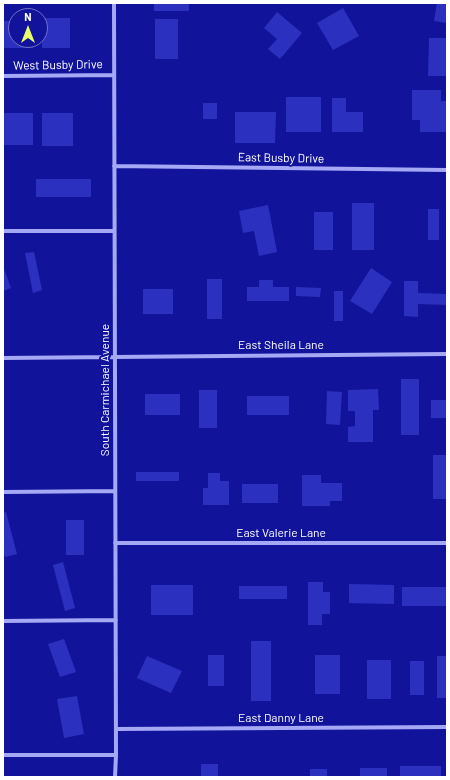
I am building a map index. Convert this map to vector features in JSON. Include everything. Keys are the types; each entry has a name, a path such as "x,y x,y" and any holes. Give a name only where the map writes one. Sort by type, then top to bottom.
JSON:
{"street":[{"name":"South Carmichael Avenue","path":"114,3 116,620 115,777"},
{"name":"West Busby Drive","path":"3,76 114,75"},
{"name":"East Busby Drive","path":"114,166 447,170"},
{"path":"3,231 114,231"},
{"name":"East Sheila Lane","path":"3,358 447,354"},
{"path":"3,492 115,491"},
{"name":"East Valerie Lane","path":"115,543 447,543"},
{"path":"3,621 116,620"},
{"name":"East Danny Lane","path":"116,729 447,727"},
{"path":"3,755 116,756"}],"building":[{"path":"154,3 189,3 189,11 154,11"},
{"path":"437,3 447,3 447,23 434,21"},
{"path":"343,8 359,36 333,50 317,23"},
{"path":"277,12 302,33 280,59 268,49 277,39 264,28"},
{"path":"48,18 70,18 70,48 48,48"},
{"path":"155,19 178,19 178,59 155,59"},
{"path":"3,21 8,21 8,48 3,48"},
{"path":"429,38 447,38 447,76 428,76"},
{"path":"412,90 441,90 441,101 447,101 447,132 420,132 420,120 412,120"},
{"path":"286,97 321,97 321,132 286,132"},
{"path":"332,98 346,98 346,112 363,112 363,132 332,132"},
{"path":"203,103 217,103 217,119 203,119"},
{"path":"235,112 276,112 275,143 235,143"},
{"path":"3,113 33,113 33,145 3,145"},
{"path":"42,113 73,113 73,146 42,146"},
{"path":"36,179 91,179 91,197 36,197"},
{"path":"352,203 374,203 374,250 352,250"},
{"path":"268,205 277,252 259,256 254,231 243,233 239,211"},
{"path":"428,209 439,209 439,240 428,240"},
{"path":"314,212 333,212 333,250 314,250"},
{"path":"34,252 42,290 33,293 25,253"},
{"path":"3,266 11,288 3,291"},
{"path":"371,268 392,282 372,314 350,301"},
{"path":"207,279 222,279 222,319 207,319"},
{"path":"259,280 273,280 273,287 289,287 289,301 247,301 247,287 259,287"},
{"path":"404,281 418,281 418,293 447,294 447,305 418,304 418,317 404,316"},
{"path":"296,287 321,288 320,297 296,296"},
{"path":"143,289 173,289 173,314 143,314"},
{"path":"334,291 343,291 343,321 334,321"},
{"path":"401,379 419,379 419,435 401,435"},
{"path":"378,389 379,410 373,410 373,442 348,442 348,427 355,426 355,411 348,411 348,390"},
{"path":"199,390 217,390 217,428 199,428"},
{"path":"327,391 342,392 340,425 326,424"},
{"path":"145,394 180,394 180,415 145,415"},
{"path":"247,396 289,396 289,415 247,415"},
{"path":"431,400 447,400 447,418 431,418"},
{"path":"433,455 447,455 447,499 433,499"},
{"path":"136,472 179,472 179,481 136,481"},
{"path":"208,473 220,473 220,481 229,481 229,505 203,505 203,488 208,488"},
{"path":"302,475 321,475 321,483 342,483 342,501 330,501 330,506 302,506"},
{"path":"242,484 278,484 278,503 242,503"},
{"path":"6,512 17,554 5,557 3,550 3,513"},
{"path":"66,520 84,520 84,555 66,555"},
{"path":"63,562 75,608 65,611 53,565"},
{"path":"308,582 323,582 323,592 330,592 330,614 322,614 322,625 308,625"},
{"path":"349,584 394,585 394,604 349,603"},
{"path":"151,585 193,585 193,615 151,615"},
{"path":"239,586 287,586 287,599 239,599"},
{"path":"402,587 447,587 447,606 402,606"},
{"path":"64,639 76,672 60,677 48,644"},
{"path":"251,641 271,641 271,701 251,701"},
{"path":"208,655 224,655 224,686 208,686"},
{"path":"315,655 340,655 340,694 315,694"},
{"path":"147,656 182,671 171,693 137,678"},
{"path":"437,656 447,656 447,698 437,698"},
{"path":"367,660 391,660 391,699 367,699"},
{"path":"410,661 424,661 424,695 410,695"},
{"path":"77,696 84,734 64,738 57,699"},
{"path":"201,764 218,764 218,777 201,777"},
{"path":"400,766 441,766 441,777 400,777"},
{"path":"360,768 387,768 387,777 360,777"},
{"path":"310,769 327,769 327,777 310,777"}]}
